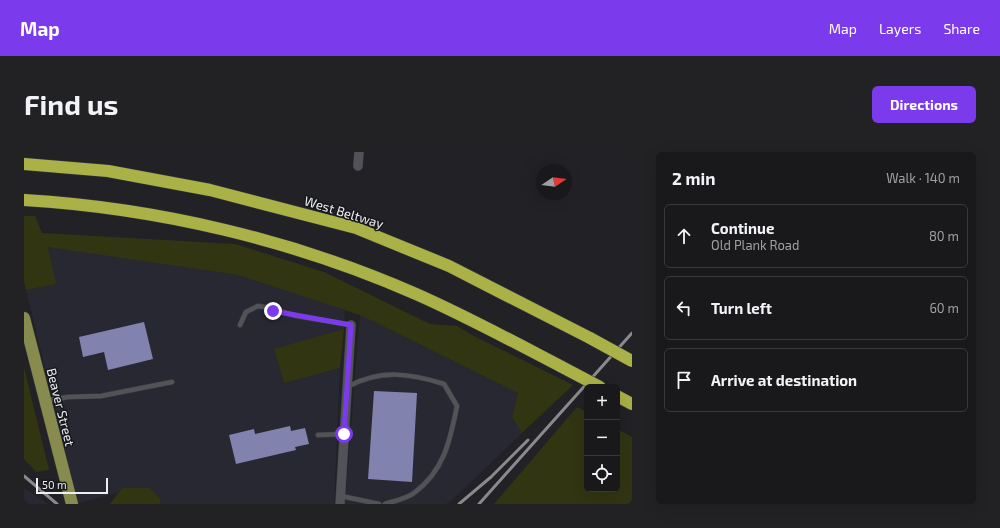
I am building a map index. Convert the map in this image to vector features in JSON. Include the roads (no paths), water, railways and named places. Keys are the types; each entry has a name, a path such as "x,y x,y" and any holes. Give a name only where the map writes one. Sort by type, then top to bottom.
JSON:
{"highway":[{"name":"West Beltway","path":"24,164 108,171 210,190 356,228 449,266 632,361"},
{"path":"24,200 139,213 227,230 338,263 416,294 488,328 594,384"},
{"path":"620,398 632,404"}],"main road":[{"name":"Beaver Street","path":"24,318 72,504"}],"street":[{"path":"358,152 358,166"},
{"path":"340,500 351,325"}],"lane":[{"path":"240,326 246,312 258,306 297,316 351,325"},
{"path":"347,387 362,379 377,375 418,376 444,384 457,406 450,440 436,471 413,494 385,504"},
{"path":"45,401 68,397 101,396 172,382"},
{"path":"318,435 344,434"},
{"path":"340,500 379,504"}],"railway":[{"path":"479,504 632,333"},
{"path":"459,504 491,477 528,440"},
{"path":"24,476 57,504"}]}
